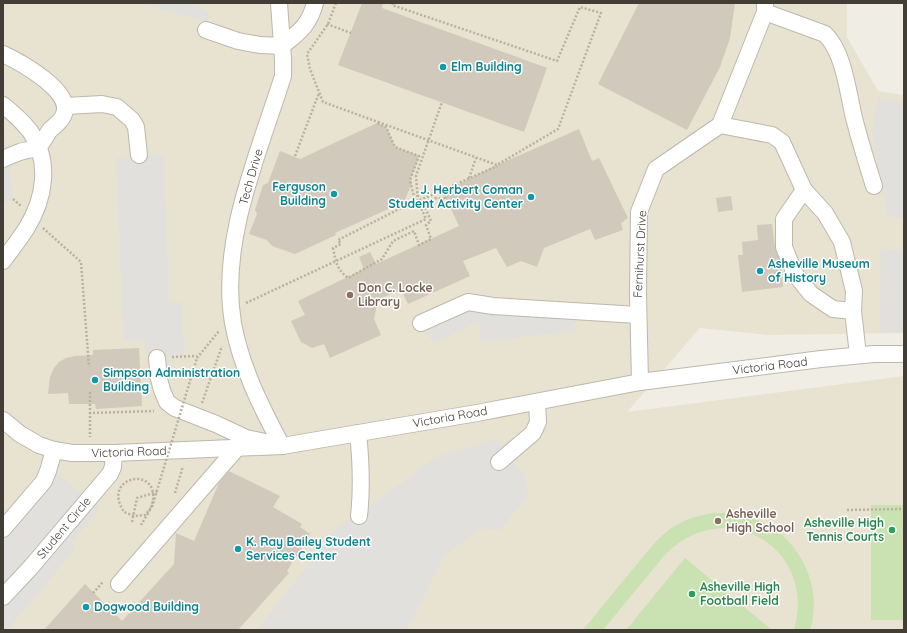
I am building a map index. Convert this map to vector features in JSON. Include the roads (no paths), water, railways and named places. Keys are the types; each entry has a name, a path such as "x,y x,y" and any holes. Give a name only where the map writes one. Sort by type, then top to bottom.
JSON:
{"street":[{"name":"Tech Drive","path":"279,3 283,76 250,177 236,232 233,249 230,291 231,311 238,344 250,380 260,405 282,446"},
{"path":"206,30 238,41 260,45 282,46 305,27 312,16 315,3"},
{"path":"858,355 853,311 854,291 842,242 826,213 804,190 782,142 772,135 720,125 765,8 826,34 836,48 874,186"},
{"path":"3,54 26,66 52,86 64,99 66,106 61,119 50,130 38,147 19,152 3,159"},
{"path":"66,106 102,104 117,107 132,120 136,126 139,155"},
{"path":"3,105 22,122 30,132 38,147 44,164 44,179 40,200 26,229 3,261"},
{"name":"Fernihurst Drive","path":"640,382 638,315 640,212 656,169 720,125"},
{"path":"804,190 784,219 784,247 792,267 795,274 811,294 833,309 853,311"},
{"path":"421,323 468,302 493,306 638,315"},
{"name":"Victoria Road","path":"3,420 20,434 39,444 54,450 72,453 91,454 282,446 537,402 640,382 858,355 904,354"},
{"path":"157,358 159,379 162,390 168,402 175,408 216,424 246,438 282,446"},
{"path":"499,462 533,432 538,422 537,402"},
{"path":"358,433 361,475 359,516"},
{"path":"118,584 237,448"},
{"path":"3,529 44,481 54,450"},
{"name":"Student Circle","path":"3,597 31,567 110,474 113,467 114,453"}],"place":[{"name":"Elm Building","path":"443,67"},
{"name":"Ferguson Building","path":"334,194"},
{"name":"J. Herbert Coman Student Activity Center","path":"531,197"},
{"name":"Asheville Museum of History","path":"760,271"},
{"name":"Don C. Locke Library","path":"350,295"},
{"name":"Simpson Administration Building","path":"95,380"},
{"name":"Asheville High School","path":"718,521"},
{"name":"Asheville High Tennis Courts","path":"892,530"},
{"name":"K. Ray Bailey Student Services Center","path":"238,549"},
{"name":"Asheville High Football Field","path":"692,594"},
{"name":"Dogwood Building","path":"86,607"}]}
